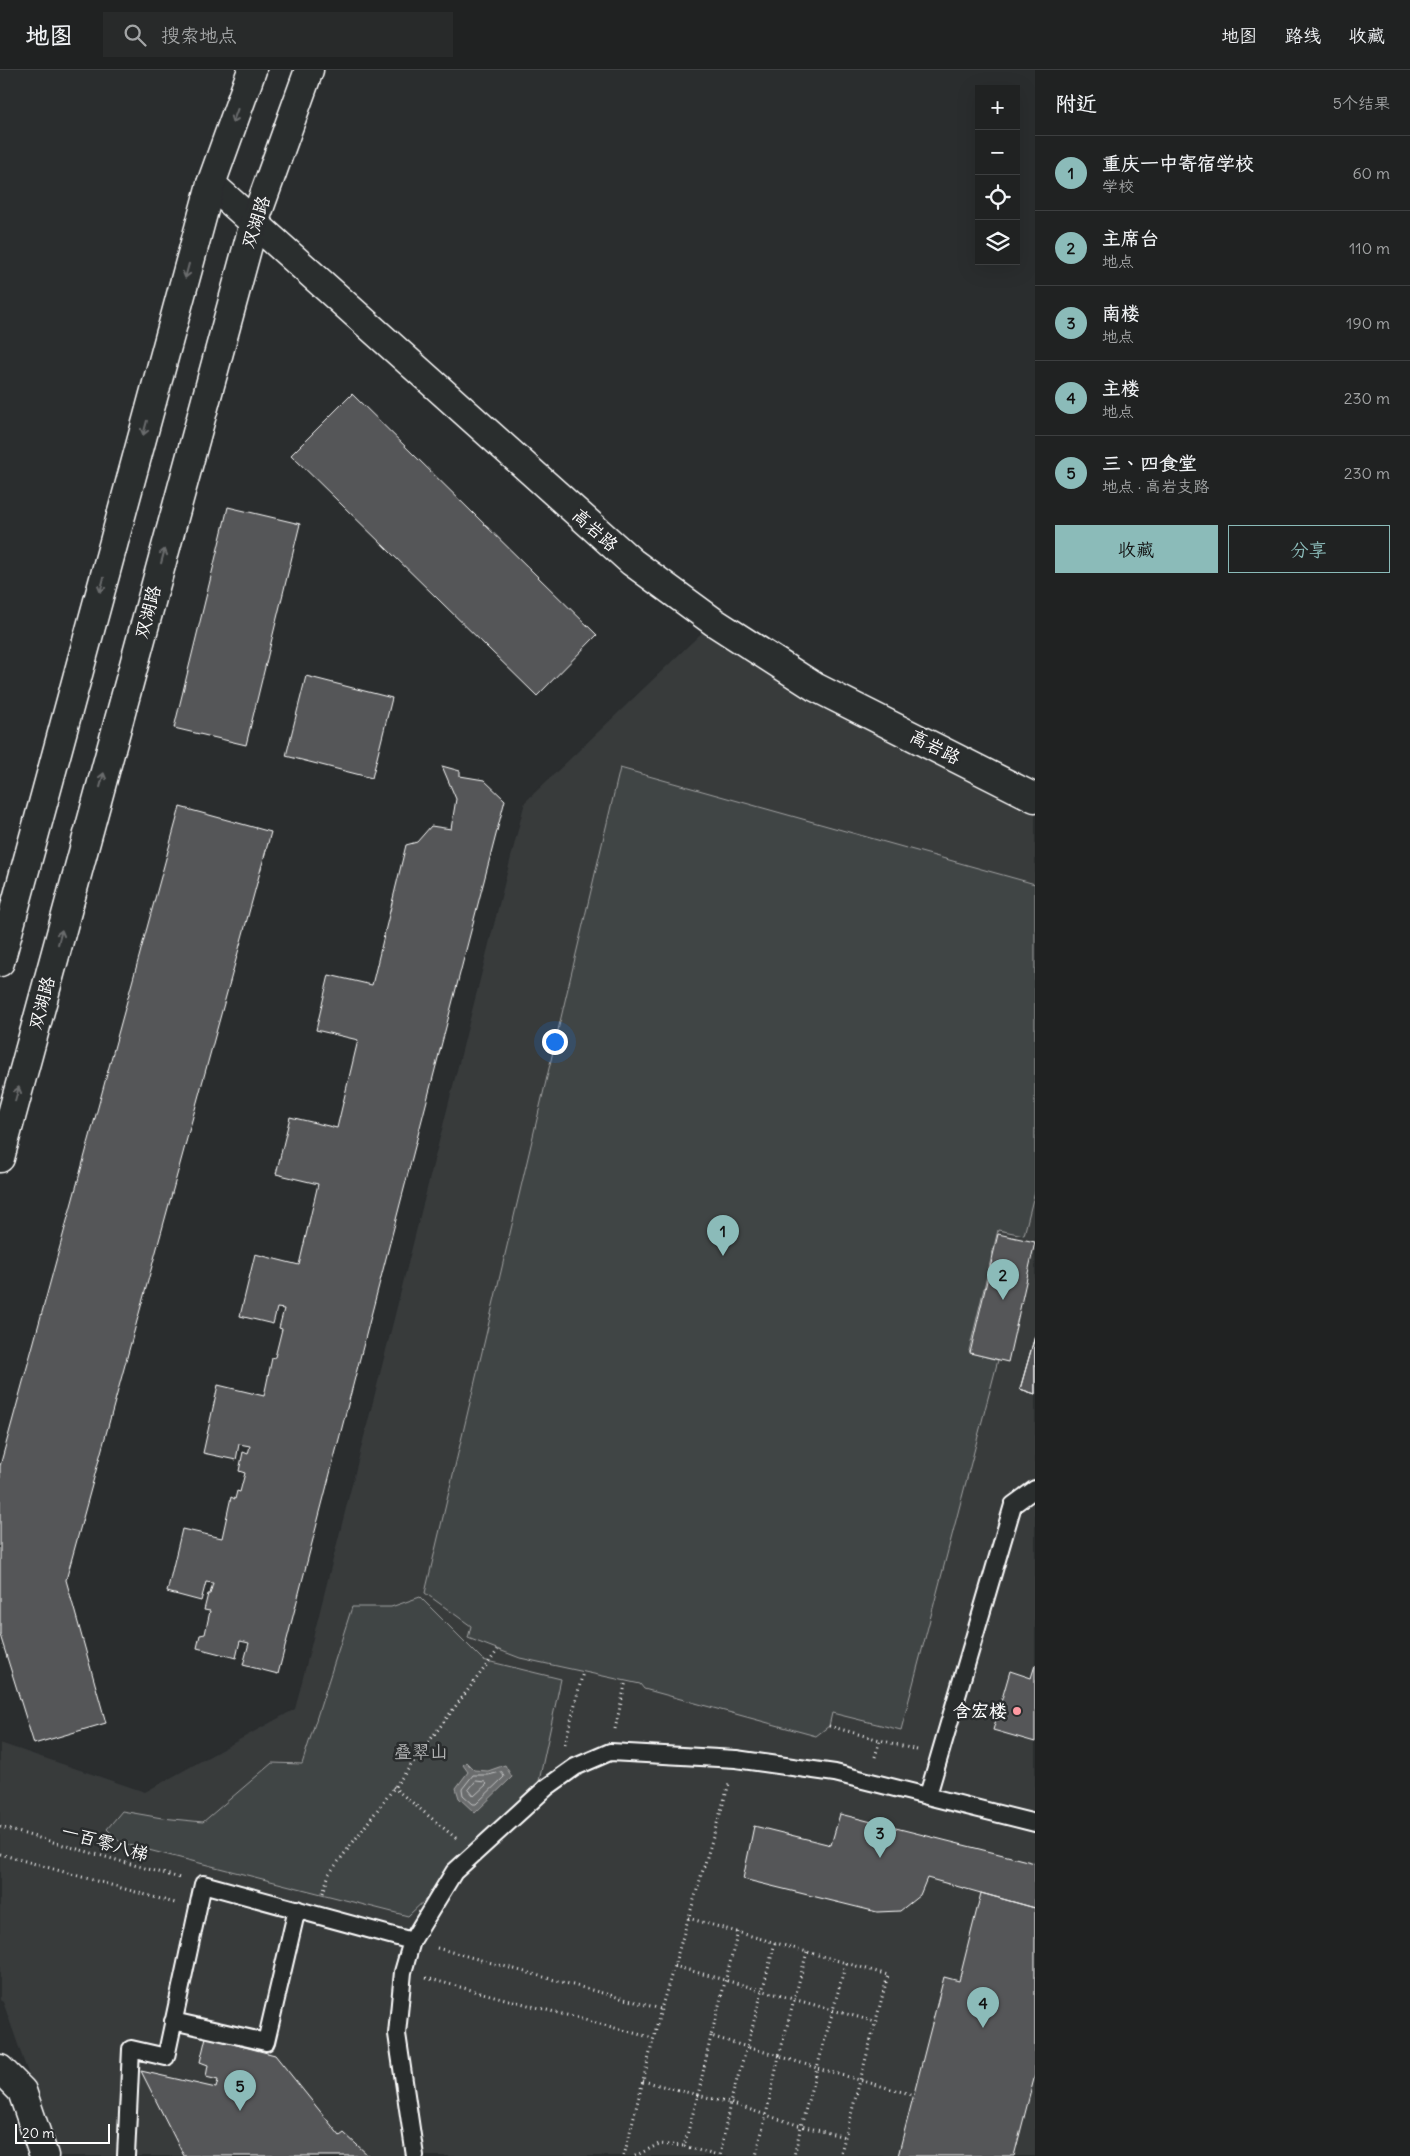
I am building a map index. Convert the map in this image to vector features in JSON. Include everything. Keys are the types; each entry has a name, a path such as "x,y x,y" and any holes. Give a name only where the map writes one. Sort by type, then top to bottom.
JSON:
{"main road":[{"path":"0,962 211,184 252,70"},
{"name":"双湖路","path":"0,1158 254,224 308,70"},
{"name":"高岩路","path":"211,184 639,568 714,622 815,687 1035,798"},
{"path":"0,2069 22,2091 44,2156"}],"lane":[{"path":"928,1795 1013,1505 1035,1489"},
{"path":"415,2156 397,2034 403,1972 412,1941 454,1872 551,1784 575,1767 610,1752 736,1759 835,1773 1035,1823"},
{"path":"126,2156 131,2049 166,2057 203,1884 412,1941"},
{"path":"173,2021 266,2042 297,1909"}],"path":[{"path":"316,1914 329,1874 498,1650"},
{"path":"574,1710 583,1672"},
{"path":"617,1720 626,1681"},
{"path":"829,1726 939,1756"},
{"path":"869,1782 880,1740"},
{"path":"624,2156 661,2008 736,1759"},
{"path":"393,1787 474,1853"},
{"name":"一百零八梯","path":"0,1828 203,1884"},
{"path":"0,1854 197,1910"},
{"path":"688,1918 888,1975 840,2156"},
{"path":"684,2146 738,1932"},
{"path":"412,1941 661,2008"},
{"path":"635,2156 659,2144 684,2146 719,2156 730,2103 775,1943"},
{"path":"756,2156 779,2056 807,1952"},
{"path":"794,2156 846,1963"},
{"path":"674,1966 876,2022"},
{"path":"403,1972 653,2038"},
{"path":"711,2036 913,2095"},
{"path":"643,2081 730,2103 801,2126 845,2137"}],"shaded area":[{"path":"713,622 1035,798 1035,2156 55,2156 56,2153 3,2002 0,2000 0,1743 145,1792 295,1709 525,802"}],"green space":[{"path":"620,768 1035,884 1035,1191 1024,1235 998,1230 969,1351 998,1360 901,1730 832,1713 829,1726 816,1736 644,1689 640,1684 520,1658 468,1638 471,1626 425,1593"},
{"name":"叠翠山","path":"420,1597 483,1660 561,1679 536,1795 408,1916 121,1843 107,1829 122,1811 162,1818 203,1822 272,1763 302,1764 352,1607 391,1607"}],"water":[{"path":"466,1762 474,1770 488,1771 505,1765 512,1777 475,1813 459,1798 456,1788 468,1772 463,1765"}],"building":[{"path":"352,394 597,635 537,696 291,455"},
{"path":"228,507 300,524 246,745 174,728"},
{"path":"306,676 392,698 372,778 286,756"},
{"path":"442,766 460,771 460,776 484,780 505,800 278,1674 243,1665 249,1643 240,1641 236,1658 197,1648 200,1635 205,1634 210,1611 204,1610 213,1583 206,1582 201,1601 167,1592 182,1529 222,1538 231,1497 235,1499 237,1491 240,1492 245,1473 239,1471 243,1452 248,1454 250,1446 239,1444 236,1460 203,1453 218,1385 264,1396 272,1358 275,1357 282,1329 279,1328 284,1309 277,1308 273,1324 240,1316 255,1254 299,1265 318,1184 276,1174 290,1117 337,1128 358,1040 316,1030 329,975 372,985 406,845 417,842 431,826 451,829 456,799"},
{"path":"180,807 271,832 66,1580 106,1723 34,1744 0,1635 0,1466"},
{"path":"998,1234 1035,1242 1008,1362 970,1353"},
{"path":"1035,1336 1035,1394 1020,1389"},
{"path":"1035,1336 1035,1394 1020,1389"},
{"name":"含宏楼","path":"1035,1665 1035,1742 993,1730 1010,1671 1031,1678"},
{"path":"840,1814 1035,1863 1035,1908 927,1878 920,1895 900,1911 877,1912 743,1879 754,1826 831,1845"},
{"path":"981,1893 1035,1908 1035,2075 1014,2156 898,2156 944,1977 959,1981"},
{"path":"206,2037 275,2055 340,2136 344,2133 369,2156 184,2156 141,2071 216,2088 218,2080 206,2077 208,2065 200,2062"}],"place":[{"name":"重庆一中寄宿学校","path":"723,1256"},
{"name":"主席台","path":"1003,1300"},
{"name":"含宏楼","path":"1017,1711"},
{"name":"南楼","path":"880,1858"},
{"name":"主楼","path":"983,2028"},
{"name":"三、四食堂","path":"240,2111"}]}
